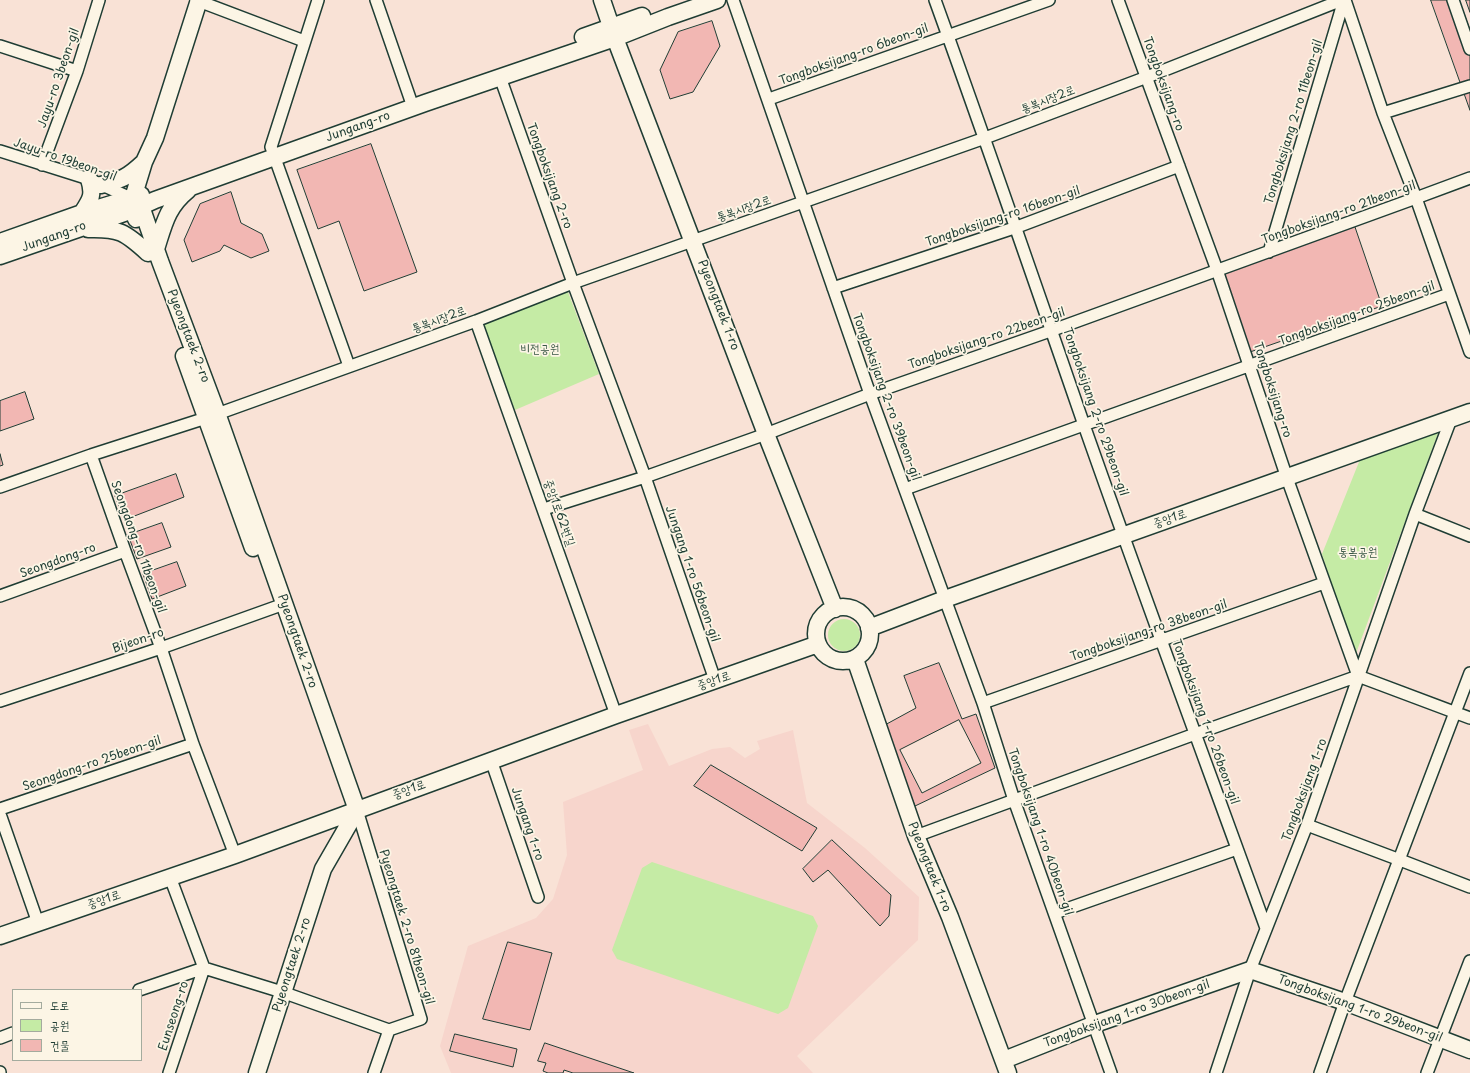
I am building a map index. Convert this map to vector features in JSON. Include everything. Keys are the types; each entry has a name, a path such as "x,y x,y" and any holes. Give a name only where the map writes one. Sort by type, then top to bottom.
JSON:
{"street":[{"name":"Jayu-ro 3beon-gil","path":"42,165 76,71 99,0"},
{"path":"318,0 304,41 274,152 349,366"},
{"path":"376,0 411,103"},
{"name":"Pyeongtaek 1-ro","path":"602,0 618,31 693,240 766,434 835,608"},
{"path":"614,0 618,31"},
{"name":"Jungang-ro","path":"411,103 500,77 618,31 687,0"},
{"name":"Jungang-ro","path":"0,256 77,229 138,202 411,103 618,31 668,17 717,0"},
{"name":"Tongboksijang-ro 6beon-gil","path":"733,0 804,202"},
{"name":"Tongboksijang-ro 6beon-gil","path":"935,0 948,36"},
{"name":"Tongboksijang-ro 6beon-gil","path":"769,99 1050,0"},
{"name":"Tongboksijang-ro","path":"1118,0 1217,270 1324,583 1358,676"},
{"path":"1146,77 1344,0 1383,113 1416,198 1470,352"},
{"name":"Tongboksijang 2-ro 11beon-gil","path":"1269,252 1344,0"},
{"path":"1453,0 1470,49"},
{"path":"202,1 304,41"},
{"path":"138,202 144,162 155,138 202,1"},
{"path":"138,202 202,1"},
{"path":"948,36 985,138"},
{"path":"0,46 76,71"},
{"name":"Tongboksijang 2-ro","path":"500,77 573,283"},
{"name":"통복시장2로","path":"212,416 476,321 573,283 985,138 1146,77"},
{"path":"1383,113 1470,86"},
{"name":"Tongboksijang 2-ro 29beon-gil","path":"985,138 1124,536"},
{"name":"Jayu-ro 19beon-gil","path":"0,151 95,182 138,202"},
{"name":"Jungang-ro","path":"0,242 82,213 138,202 193,186 274,152"},
{"path":"82,213 89,202 95,182 121,180 131,174 144,162"},
{"name":"Tongboksijang-ro 16beon-gil","path":"834,288 1017,227 1179,166"},
{"name":"Tongboksijang-ro 21beon-gil","path":"1217,270 1470,178"},
{"path":"77,229 109,229 121,232 152,251 169,212 177,199 193,186"},
{"name":"Pyeongtaek 2-ro","path":"138,202 152,251 279,606 356,810 323,869 257,1073"},
{"name":"Tongboksijang 2-ro 39beon-gil","path":"804,202 870,394 945,599"},
{"name":"Tongboksijang-ro 22beon-gil","path":"766,434 870,394 1053,330 1217,270"},
{"name":"Jungang 1-ro 56beon-gil","path":"573,283 645,477 716,680"},
{"name":"Tongboksijang-ro 25beon-gil","path":"905,489 1449,294"},
{"name":"중앙1로62번길","path":"476,321 616,715"},
{"name":"중앙1로","path":"870,628 945,599 1470,412"},
{"path":"0,487 91,455 212,416"},
{"name":"Tongboksijang 1-ro","path":"1216,1073 1250,970 1307,825 1415,514 1451,419"},
{"path":"544,509 645,477 766,434"},
{"name":"Seongdong-ro 11beon-gil","path":"91,455 161,648"},
{"path":"1415,514 1470,536"},
{"name":"Tongboksijang 1-ro 26beon-gil","path":"1124,536 1266,928"},
{"name":"Seongdong-ro","path":"0,596 125,551"},
{"name":"Tongboksijang-ro 38beon-gil","path":"983,703 1324,583"},
{"name":"Tongboksijang 1-ro 40beon-gil","path":"945,599 983,703 1014,800 1095,1024 1111,1073"},
{"name":"Bijeon-ro","path":"0,701 161,648 279,606"},
{"path":"835,608 850,608 857,611 867,621 870,628 870,636 866,649 855,659 848,661 840,661 826,656 818,644 816,636 819,622 828,612 835,608"},
{"name":"중앙1로","path":"0,936 235,854 491,760 818,644"},
{"path":"161,648 193,744 235,854"},
{"name":"Pyeongtaek 1-ro","path":"855,659 916,836 950,917 1006,1066"},
{"path":"1320,1073 1345,1002 1470,673"},
{"path":"916,836 1358,676 1470,718"},
{"name":"Seongdong-ro 25beon-gil","path":"0,809 193,744"},
{"name":"Jungang 1-ro","path":"491,760 538,897"},
{"name":"Pyeongtaek 2-ro 81beon-gil","path":"356,810 421,1019 389,1030"},
{"path":"0,814 38,923"},
{"path":"1307,825 1470,887"},
{"path":"1055,913 1237,849"},
{"path":"170,877 204,968"},
{"path":"1427,1073 1439,1038 1470,961"},
{"path":"142,989 204,968 282,992 389,1030 374,1073"},
{"name":"Eunseong-ro","path":"169,1073 204,968"},
{"name":"Tongboksijang 1-ro 30beon-gil","path":"1006,1066 1095,1024 1250,970"},
{"name":"Tongboksijang 1-ro 29beon-gil","path":"1250,970 1345,1002 1470,1050"},
{"path":"0,1038 12,1033"}],"shaded area":[{"path":"648,724 669,766 712,749 730,747 745,758 760,749 757,741 793,730 807,803 865,848 919,897 918,940 797,1056 813,1073 451,1073 440,1046 468,946 536,918 553,899 567,855 563,802 643,770 629,730"}],"green space":[{"name":"비전공원","path":"568,292 599,374 515,410 481,325"},
{"name":"통복공원","path":"1441,425 1355,656 1322,554 1361,457"},
{"path":"844,619 850,620 857,626 860,635 859,641 853,648 844,651 838,650 831,644 828,635 829,629 835,622"},
{"path":"652,862 813,916 818,926 788,1008 778,1014 617,959 612,950 642,868"}],"building":[{"path":"1431,0 1459,0 1470,30 1470,110"},
{"path":"1466,0 1470,0 1470,12"},
{"path":"712,21 720,46 693,92 670,99 660,70 678,32"},
{"path":"371,144 417,272 364,291 339,221 318,229 297,170"},
{"path":"231,192 241,223 262,234 269,251 251,258 224,245 220,251 192,262 184,240 200,204"},
{"path":"1355,227 1382,306 1250,352 1223,273"},
{"path":"25,392 34,419 0,431 0,401"},
{"path":"0,454 3,465 0,466"},
{"path":"176,474 184,497 124,520 115,496"},
{"path":"162,523 171,547 137,559 128,535"},
{"path":"177,562 186,586 152,599 143,574"},
{"path":"939,663 962,719 976,714 995,768 915,806 883,726 916,708 904,676"},
{"path":"959,720 981,763 922,793 900,750"},
{"path":"711,765 817,828 802,851 694,786"},
{"path":"832,840 891,895 889,916 880,926 828,870 813,882 803,869"},
{"path":"508,942 552,953 530,1030 483,1019"},
{"path":"455,1034 517,1049 513,1067 450,1051"},
{"path":"545,1043 634,1073 573,1073 564,1070 563,1073 548,1073 543,1071 546,1063 538,1061"}]}
